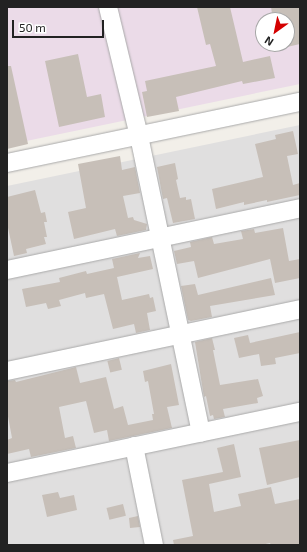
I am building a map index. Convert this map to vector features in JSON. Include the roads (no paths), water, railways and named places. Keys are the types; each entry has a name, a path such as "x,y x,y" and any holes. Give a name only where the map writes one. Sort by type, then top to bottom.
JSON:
{"street":[{"path":"108,7 139,136 201,433"},
{"path":"7,163 300,102"},
{"path":"7,270 300,208"},
{"path":"7,371 180,333 300,309"},
{"path":"7,473 300,412"},
{"path":"134,446 154,545"}]}
